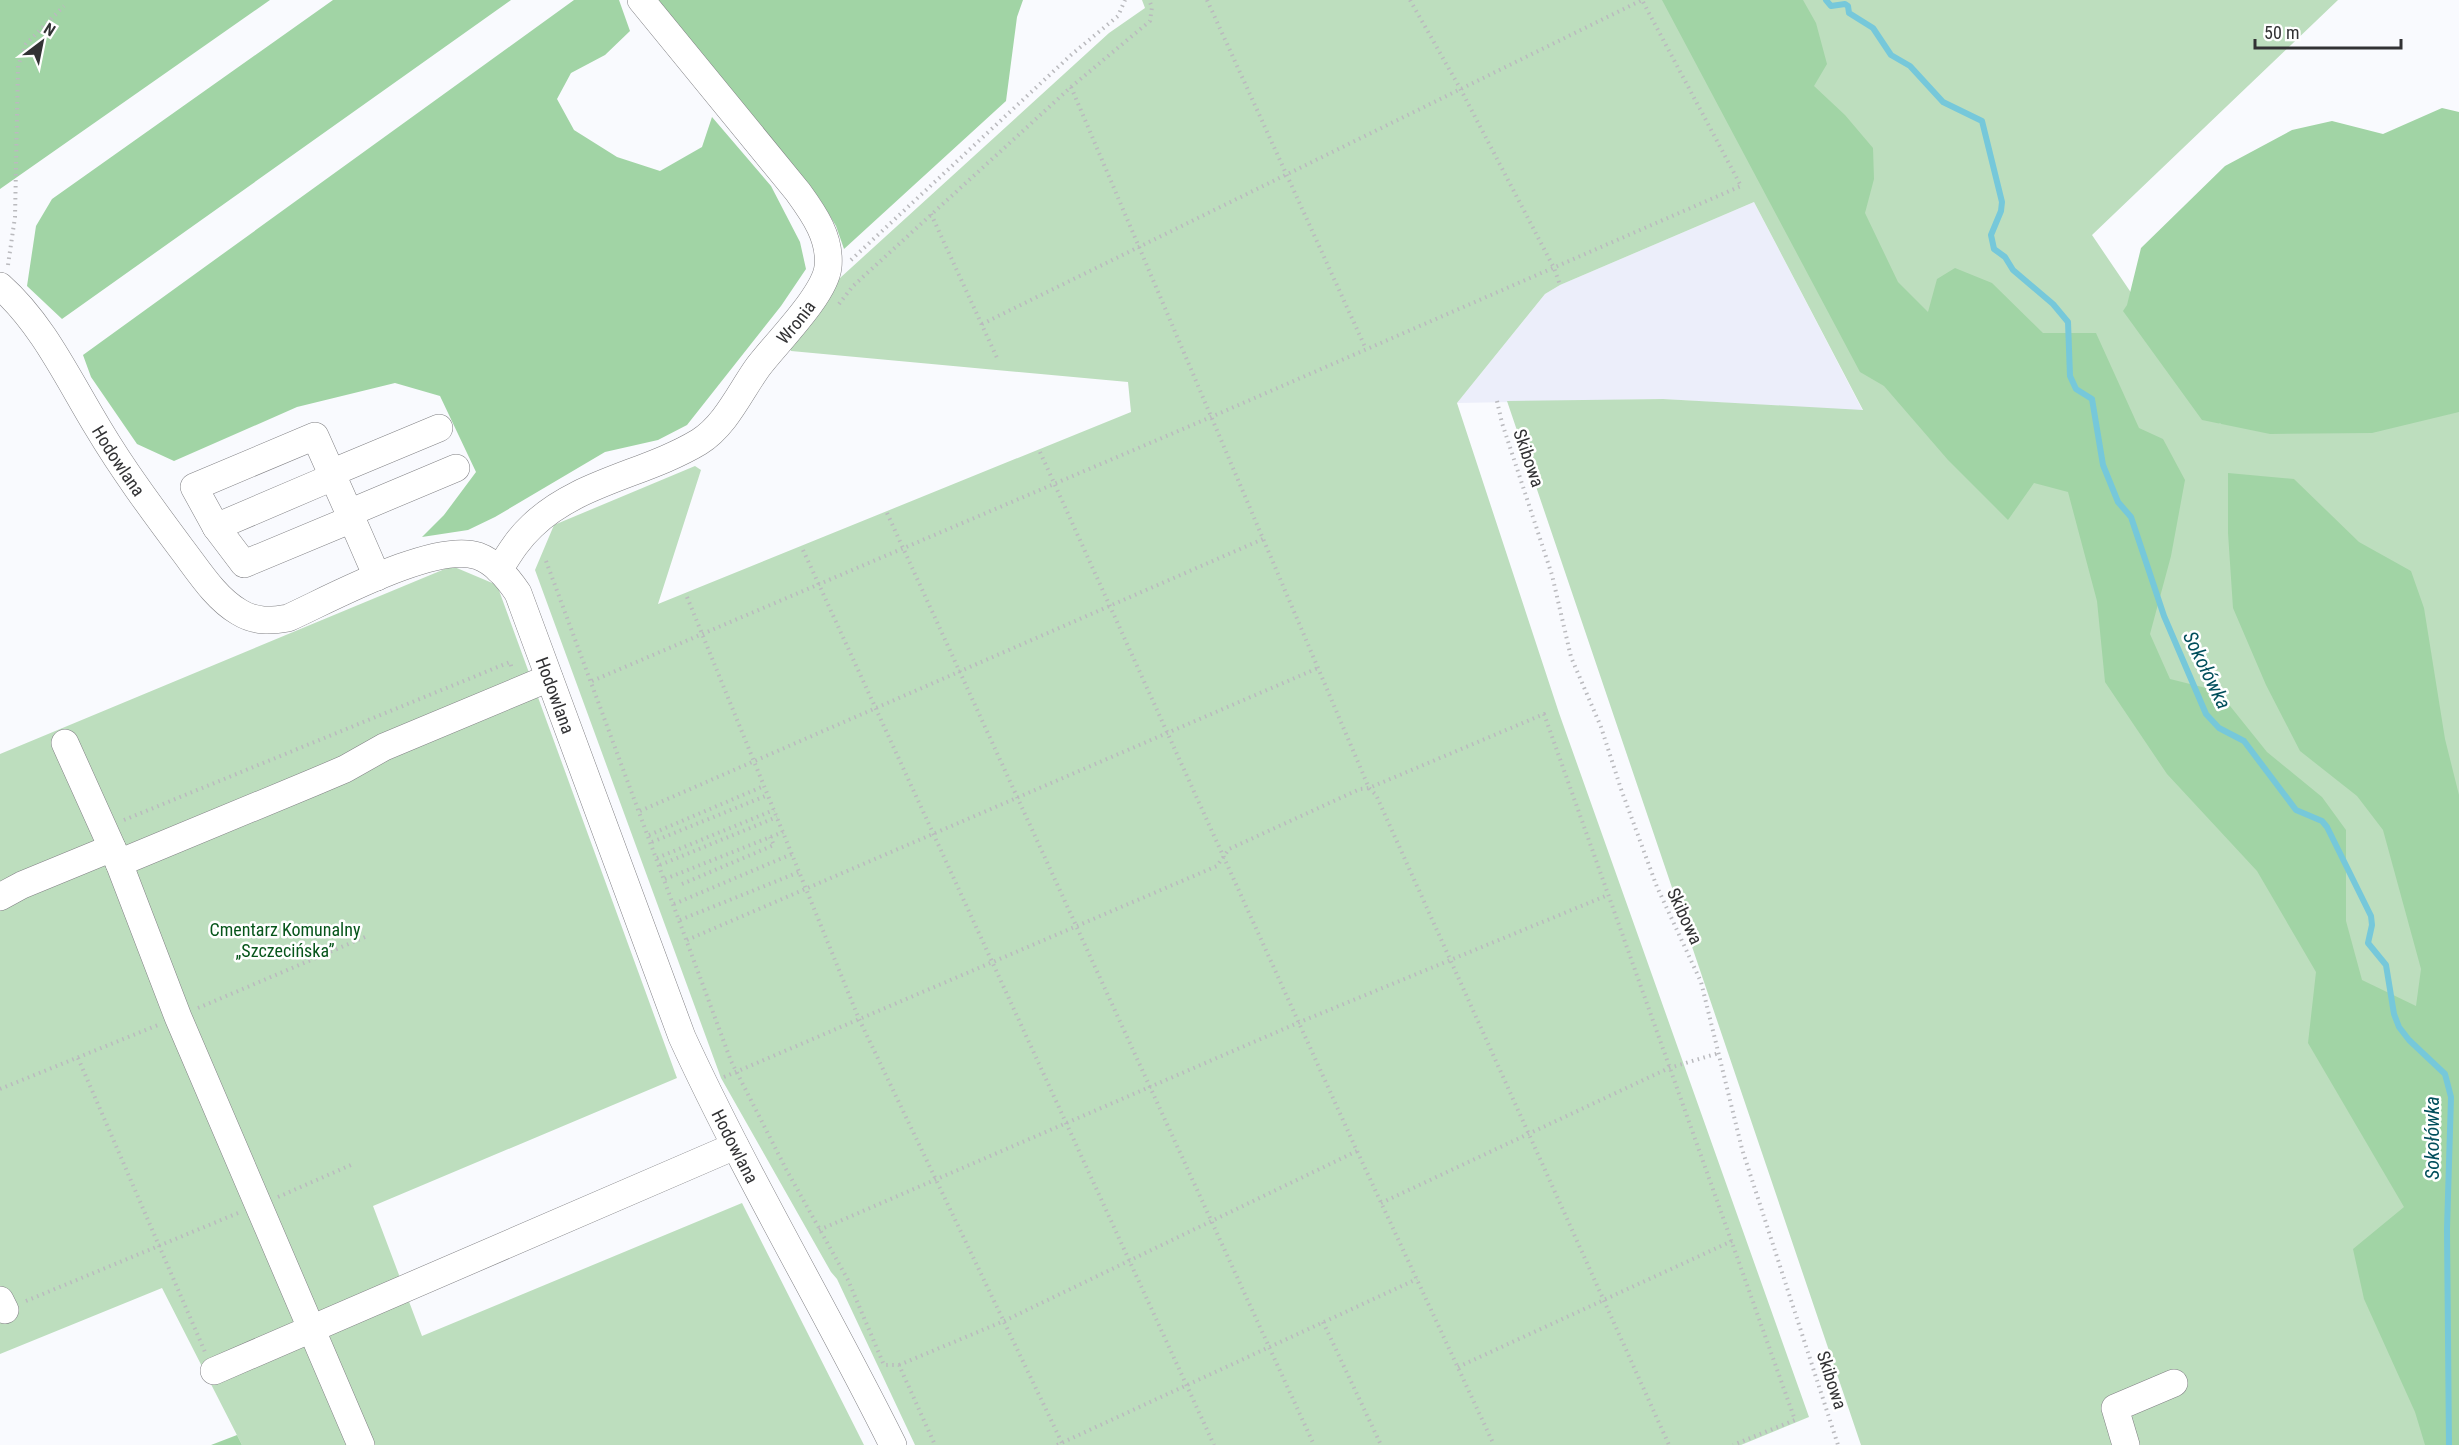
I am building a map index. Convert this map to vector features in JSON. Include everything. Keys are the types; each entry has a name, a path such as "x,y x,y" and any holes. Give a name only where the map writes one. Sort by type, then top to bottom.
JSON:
{"street":[{"path":"641,0 798,192 825,237 828,269"},
{"name":"Wronia","path":"499,570 518,541 546,514 577,496 673,455 700,441 714,429 760,365 812,300 828,269"},
{"name":"Hodowlana","path":"2,288 16,300 41,332 127,474 170,533 199,572 230,606 240,613 258,620 275,621 288,618 378,577 435,555 453,553 478,556 508,578 518,593 682,1037 735,1146 862,1382 893,1445"},
{"path":"170,533 332,475 439,428"},
{"path":"378,577 350,516 315,436 194,487 211,517 244,564 350,516 456,468"},
{"path":"0,897 22,885 111,847 312,783 384,747 549,678"},
{"path":"65,743 111,847 178,1017 361,1445"},
{"path":"214,1371 735,1146"},
{"path":"2126,1445 2115,1408 2174,1383"}],"path":[{"path":"828,269 849,261 1071,55 1118,16 1125,0"},
{"path":"832,313 853,286 931,214 1071,87 1150,21 1152,7 1149,0"},
{"path":"1207,0 1366,349"},
{"path":"1410,0 1461,90 1554,268 1560,285"},
{"path":"592,681 1211,417 1741,186 1642,0 982,324"},
{"path":"2,288 15,217 18,66 26,44 64,6"},
{"path":"1071,87 1369,788 1376,795 1669,1445"},
{"path":"931,214 998,360"},
{"name":"Skibowa","path":"1497,401 1502,423 1552,575 1571,657 1601,727 1657,887 1701,982 1742,1149 1838,1445"},
{"path":"1040,452 1357,1151 1494,1445"},
{"path":"887,513 1314,1445"},
{"path":"640,811 1263,539"},
{"path":"803,550 1214,1445"},
{"path":"546,561 736,1071 819,1230 848,1280 884,1365 899,1365 1004,1321 1357,1151"},
{"path":"687,597 859,1019 1063,1444"},
{"path":"111,847 510,662 520,690"},
{"path":"687,940 1318,668"},
{"path":"704,1085 1216,866 1229,849 1360,789 1369,788 1544,714 1795,1420 1733,1445"},
{"path":"649,835 764,786"},
{"path":"651,843 768,795"},
{"path":"657,858 774,810"},
{"path":"660,865 777,817"},
{"path":"665,879 783,832"},
{"path":"682,885 774,845 770,837"},
{"path":"674,904 792,854"},
{"path":"680,920 800,872"},
{"path":"819,1230 1300,1022 1608,895"},
{"path":"1381,1203 1669,1068 1719,1053"},
{"path":"78,1058 214,1371"},
{"path":"2,1305 158,1246 354,1164"},
{"path":"1458,1366 1731,1241"},
{"path":"1057,1445 1417,1280"},
{"path":"1323,1322 1380,1445"},
{"path":"899,1365 935,1445"}],"shaded area":[{"path":"1754,202 1863,411 1663,399 1457,403 1545,294 1560,285"}],"green space":[{"path":"0,0 270,0 0,189"},
{"path":"333,0 511,0 62,319 27,286 36,226 52,199"},
{"path":"574,0 619,0 630,31 605,55 571,73 557,99 574,130 617,157 660,171 702,147 712,117 771,186 800,242 806,269 781,306 687,425 658,440 605,452 495,517 468,530 422,537 444,515 476,472 440,396 395,383 297,407 174,461 137,444 91,377 83,355"},
{"path":"653,0 1023,0 1017,17 1006,101 844,249 836,226 819,198"},
{"path":"1142,0 2338,0 2092,235 2220,424 2459,403 2459,1445 1861,1445 1507,401 1663,399 1863,410 1754,202 1560,285 1545,294 1457,403 1559,713 1809,1417 1741,1445 915,1445 837,1279 721,1078 535,570 554,525 695,466 701,470 658,604 1131,412 1128,382 791,351 788,344 840,278 1109,33 1145,8"},
{"path":"1662,0 1803,0 1816,23 1827,64 1814,86 1845,115 1873,148 1874,179 1865,213 1898,282 1928,312 1937,279 1955,268 1992,283 2043,333 2096,333 2139,428 2163,439 2185,480 2171,556 2150,634 2170,679 2218,691 2267,752 2322,797 2346,830 2346,921 2362,980 2416,1006 2421,969 2383,830 2357,796 2300,751 2266,685 2233,608 2228,533 2228,473 2294,479 2359,542 2411,571 2424,608 2445,739 2459,795 2459,1445 2425,1445 2415,1412 2364,1299 2353,1249 2404,1207 2308,1043 2316,972 2257,871 2167,774 2105,682 2097,601 2068,492 2034,483 2008,520 1948,460 1884,386 1860,372"},
{"path":"2442,108 2459,112 2459,412 2372,433 2270,434 2202,420 2123,311 2127,305 2141,248 2225,166 2292,130 2332,121 2383,134"},
{"name":"Cmentarz Komunalny „Szczecińska”","path":"452,566 497,585 677,1078 373,1206 422,1336 742,1203 864,1445 242,1445 162,1288 0,1354 0,754"},
{"path":"237,1435 242,1445 211,1445"}],"waterway":[{"name":"Sokołówka","path":"1826,0 1831,6 1845,4 1848,6 1849,13 1873,28 1891,55 1910,66 1943,102 1982,121 2002,202 2001,211 1991,235 1994,249 2005,257 2013,270 2053,304 2068,322 2070,376 2076,389 2092,399 2103,465 2118,502 2131,517 2164,616 2206,714 2219,728 2244,741 2296,810 2322,821 2327,827 2371,916 2372,925 2368,943 2386,965 2394,1014 2399,1027 2409,1040 2445,1074 2451,1097 2447,1229 2449,1445"}]}
